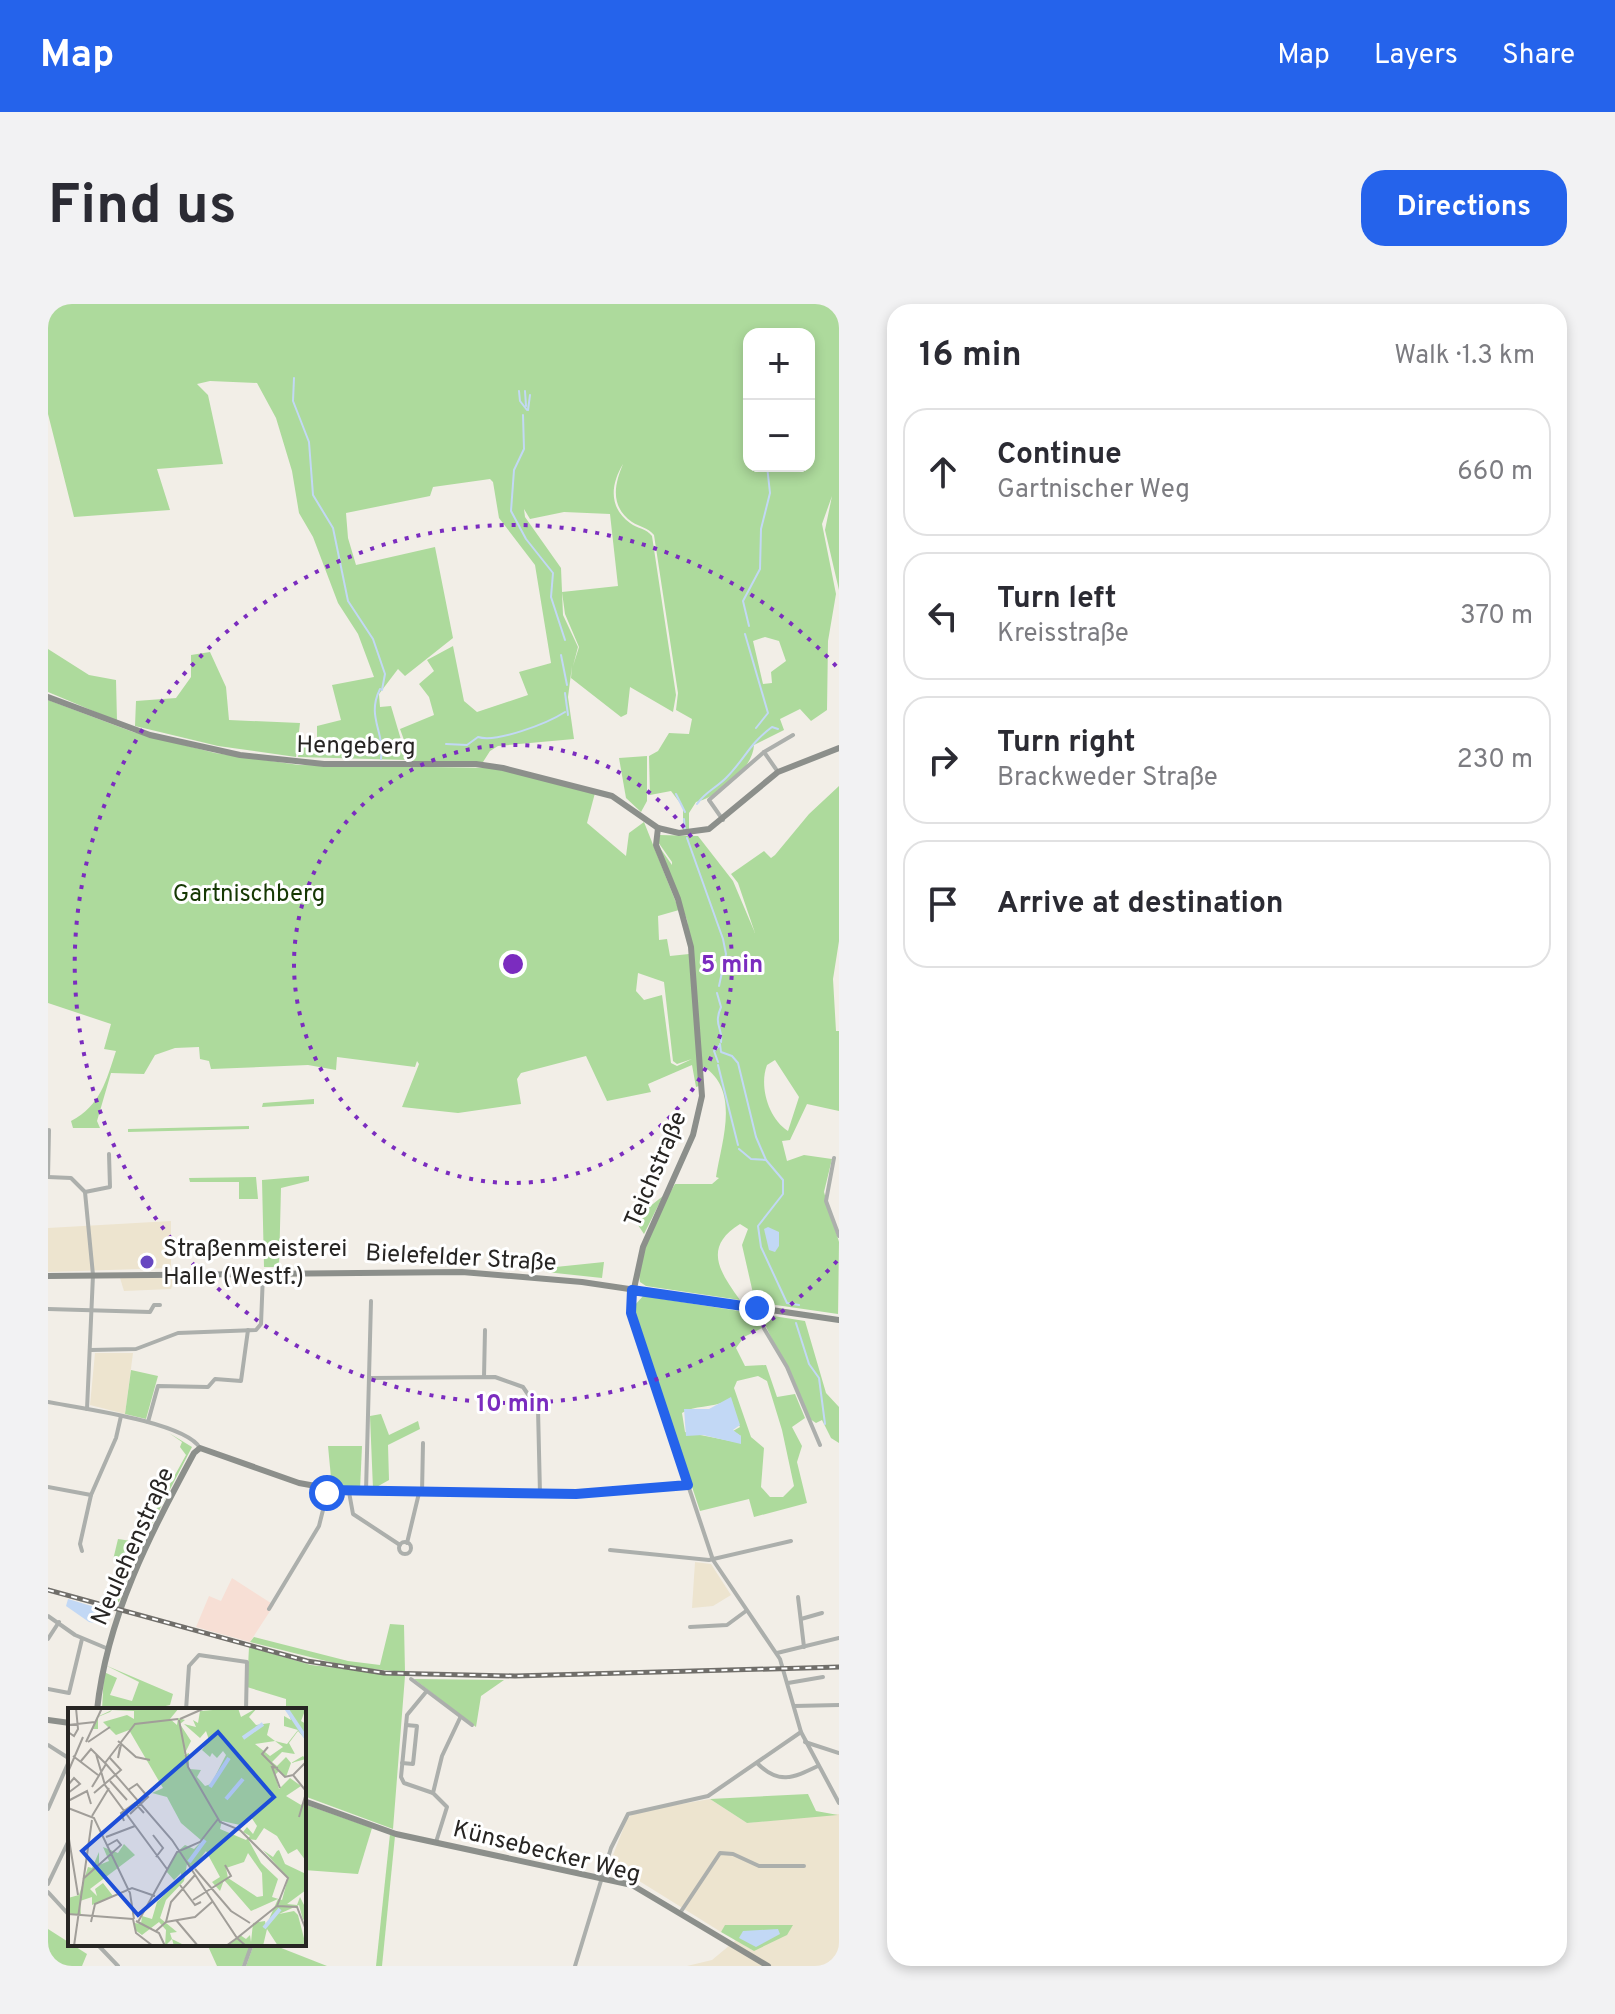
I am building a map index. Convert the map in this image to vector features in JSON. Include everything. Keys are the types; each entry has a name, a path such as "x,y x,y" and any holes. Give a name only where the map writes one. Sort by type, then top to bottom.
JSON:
{"street":[{"name":"Hengeberg","path":"48,697 150,735 240,755 324,764 476,764 503,768 619,798 658,828"},
{"path":"723,820 709,800 764,752 793,735"},
{"path":"658,828 692,833 723,820 778,772 839,748"},
{"path":"764,752 778,772"},
{"name":"Teichstraße","path":"632,1290 646,1238 693,1135 702,1096 691,947 678,899 656,845 658,828"},
{"path":"49,1130 48,1177 71,1178 85,1192 93,1275 87,1409"},
{"path":"85,1192 110,1187 109,1154"},
{"path":"834,1158 826,1201 839,1236"},
{"path":"91,1350 136,1349 178,1333 256,1330 261,1324 263,1272"},
{"name":"Bielefelder Straße","path":"48,1276 462,1272 632,1290 839,1318"},
{"path":"632,1290 631,1313 713,1560 777,1653 805,1742 839,1803"},
{"path":"366,1493 371,1301"},
{"path":"48,1309 150,1312 154,1305 160,1305"},
{"path":"757,1308 759,1320 787,1367 820,1445"},
{"path":"148,1422 158,1386 208,1387 215,1379 241,1381 248,1330"},
{"path":"484,1377 485,1330"},
{"path":"371,1378 484,1377 514,1380 535,1400 539,1418 540,1494"},
{"path":"48,1402 148,1422 193,1441 200,1448 208,1448 286,1479 328,1490 540,1494 632,1492 688,1485"},
{"path":"82,1551 80,1544 91,1495 116,1438 121,1416"},
{"path":"407,1543 420,1493 423,1443"},
{"name":"Neulehenstraße","path":"97,1708 106,1648 149,1539 192,1456 200,1448"},
{"path":"48,1487 91,1495"},
{"path":"269,1609 319,1526 328,1490"},
{"path":"349,1492 353,1514 400,1545 401,1552 407,1553 411,1547 407,1543"},
{"path":"610,1550 713,1560 791,1541"},
{"path":"400,1545 407,1543"},
{"path":"798,1597 804,1647"},
{"path":"690,1627 727,1625 746,1611"},
{"path":"800,1619 822,1613"},
{"path":"48,1616 82,1639 106,1648"},
{"path":"48,1639 59,1622"},
{"path":"777,1653 839,1638"},
{"path":"48,1689 69,1693 82,1639"},
{"path":"186,1708 187,1674 195,1656 247,1662 246,1708"},
{"path":"788,1683 823,1677"},
{"path":"411,1679 472,1725"},
{"path":"426,1692 407,1715 402,1763 404,1783 433,1793 447,1807 436,1842"},
{"path":"794,1706 839,1705"},
{"path":"433,1793 442,1756 460,1718"},
{"path":"48,1720 68,1723"},
{"path":"402,1763 413,1764 417,1726 406,1725"},
{"path":"575,1966 611,1848 628,1814 705,1797 801,1732"},
{"path":"805,1742 839,1753"},
{"path":"48,1745 68,1758"},
{"path":"48,1809 51,1790 68,1762"},
{"path":"757,1763 774,1777 787,1780 818,1766"},
{"name":"Künsebecker Weg","path":"306,1802 396,1834 632,1885 768,1966"},
{"path":"48,1884 68,1842"},
{"path":"680,1913 720,1853 733,1854 759,1866 804,1866"},
{"path":"48,1892 68,1914"},
{"path":"99,1946 118,1966"},
{"path":"244,1966 251,1946"}],"shaded area":[{"path":"171,1221 171,1268 48,1272 48,1228"},
{"path":"120,1278 175,1278 171,1289 124,1291"},
{"path":"95,1353 133,1353 125,1414 90,1405"},
{"path":"695,1562 711,1564 731,1595 713,1606 692,1608"},
{"path":"232,1578 274,1605 250,1642 196,1627 209,1596 221,1601"},
{"path":"710,1799 747,1823 839,1814 839,1966 687,1966 712,1960 736,1940 754,1951 726,1925 721,1932 636,1879 610,1873 608,1868 627,1819 635,1812"}],"green space":[{"path":"48,304 839,304 839,590 825,530 832,496 822,524 836,594 828,641 827,710 811,721 800,709 780,719 784,730 754,745 748,763 733,781 696,802 689,813 689,830 683,830 683,807 671,791 650,795 649,756 658,751 669,733 689,734 692,719 676,710 678,693 654,535 625,516 617,502 616,486 623,464 614,487 615,503 623,517 652,536 676,695 673,712 630,687 627,714 621,717 571,678 572,666 568,697 574,739 498,746 490,751 483,762 412,762 400,729 434,715 429,697 419,684 434,671 427,660 453,646 464,701 477,712 528,695 519,672 551,663 535,565 499,518 490,479 433,487 430,496 346,513 348,538 356,565 435,547 453,638 405,676 398,669 379,694 380,707 391,706 407,760 298,757 301,741 317,740 317,726 341,720 332,685 374,677 358,634 338,603 313,537 299,513 292,471 276,418 257,383 210,381 197,384 208,395 223,464 157,469 170,510 74,517 48,414","holes":["524,509 530,519 564,512 610,514 618,586 562,592 561,568 525,517","562,592 565,614 579,647 573,666 578,647 563,615","765,637 779,641 786,661 771,672 772,683 763,684 753,641"]},
{"path":"48,649 89,675 116,680 117,721 48,692"},
{"path":"210,652 226,687 229,720 300,723 296,757 218,746 135,726 136,701 176,698 191,677 191,655"},
{"name":"Gartnischberg","path":"48,700 133,732 215,753 299,765 496,768 595,793 587,823 626,856 629,833 644,822 679,910 658,916 659,940 667,939 670,956 689,954 695,970 687,920 658,845 672,865 672,862 658,842 660,835 698,836 733,881 755,933 738,883 731,874 764,851 771,858 775,855 809,814 839,786 839,941 833,979 836,1031 839,1031 839,1111 807,1104 790,1140 782,1141 787,1161 804,1155 832,1159 824,1192 839,1242 838,1314 755,1302 742,1245 748,1229 740,1224 721,1242 718,1260 740,1300 646,1286 640,1282 640,1257 644,1244 675,1184 712,1184 719,1178 716,1177 726,1118 725,1103 715,1077 704,1067 700,1068 699,1086 696,1087 692,1065 648,1084 651,1092 607,1101 586,1056 521,1073 517,1079 521,1104 458,1113 402,1107 419,1064 417,1061 415,1067 337,1057 336,1070 308,1065 211,1069 209,1061 200,1059 199,1047 175,1048 155,1055 144,1074 111,1073 97,1121 100,1128 73,1128 71,1121 96,1100 109,1072 116,1051 104,1049 111,1024 48,1003","holes":["638,973 664,982 673,1061 677,1064 692,1059 677,1066 671,1063 662,995 644,1000 636,991","775,1060 799,1097 788,1131 770,1110 765,1092 767,1065"]},
{"path":"647,756 647,801 641,812 626,798 619,758"},
{"path":"314,1099 314,1104 262,1107 263,1103"},
{"path":"249,1126 249,1129 128,1132 128,1129"},
{"path":"309,1176 309,1181 281,1188 279,1267 264,1267 262,1180"},
{"path":"256,1177 258,1199 239,1199 239,1182 190,1182 189,1178"},
{"path":"663,1196 644,1234 634,1219"},
{"path":"604,1262 602,1278 546,1272 546,1268"},
{"path":"643,1296 752,1313 762,1328 744,1337 736,1348 745,1366 766,1365 777,1397 795,1394 805,1418 792,1427 802,1446 797,1462 807,1503 754,1517 749,1499 700,1511 634,1306","holes":["758,1376 767,1381 794,1486 783,1497 770,1497 761,1487 764,1448 751,1437 734,1388 737,1381","726,1401 740,1427 733,1431 741,1436 741,1443 685,1432 682,1413"]},
{"path":"760,1314 805,1321 826,1393 839,1407 839,1443 831,1438 822,1420 816,1423 810,1419"},
{"path":"131,1370 158,1376 146,1419 125,1414"},
{"path":"381,1414 389,1435 418,1421 420,1429 388,1445 389,1480 373,1489 370,1416"},
{"path":"169,1433 192,1447 137,1553 119,1602 108,1600 126,1563 113,1560 118,1539 138,1542 186,1455 180,1447 182,1442"},
{"path":"328,1446 362,1446 360,1490 332,1488"},
{"path":"390,1624 404,1625 405,1672 350,1667 250,1642 254,1637 348,1661 380,1665"},
{"path":"249,1647 311,1665 405,1676 393,1829 306,1797 306,1708 286,1708 286,1699 247,1687"},
{"path":"105,1665 173,1694 170,1705 157,1708 102,1708 104,1672 117,1678 110,1695 132,1701 139,1682"},
{"path":"414,1679 504,1680 481,1696 476,1727"},
{"path":"808,1794 816,1811 838,1815 747,1823 710,1799"},
{"path":"306,1805 372,1828 358,1874 306,1870"},
{"path":"390,1834 395,1836 382,1966 376,1966"},
{"path":"725,1925 793,1925 787,1935 754,1951 721,1932"},
{"path":"48,1929 68,1942 68,1946 75,1946 87,1954 82,1966 48,1966"},
{"path":"208,1946 250,1946 242,1966 217,1966"},
{"path":"253,1946 276,1946 327,1966 246,1966"}],"water":[{"path":"768,1227 779,1232 779,1246 775,1252 769,1250 764,1229"},
{"path":"731,1397 740,1425 733,1430 741,1436 741,1444 703,1435 686,1436 684,1409 709,1409"},
{"path":"68,1599 105,1610 106,1625 89,1622 66,1606"},
{"path":"778,1929 780,1934 756,1947 739,1938 743,1931"}],"waterway":[{"path":"294,378 293,401 309,442 313,495 333,528 348,601 373,639 385,674 382,690"},
{"path":"519,391 520,401 527,410"},
{"path":"525,391 526,406"},
{"path":"528,410 530,395"},
{"path":"523,415 524,449 514,470 511,511 526,539 553,573 551,597 565,640"},
{"path":"749,626 743,601 760,569 761,529 770,493 768,472"},
{"path":"745,634 768,713 756,728"},
{"path":"561,655 567,685"},
{"path":"380,689 375,716 381,740 381,759"},
{"path":"565,693 568,715"},
{"path":"446,744 467,745 478,737 509,735 565,712"},
{"path":"697,804 726,778 764,733 772,727 778,729"},
{"path":"676,794 685,812"},
{"path":"684,819 685,830"},
{"path":"687,838 723,939 726,954 719,986"},
{"path":"717,993 721,1007 718,1018 721,1042"},
{"path":"720,1044 721,1052 732,1056 738,1063 756,1137 766,1160 783,1180 783,1194 758,1226 761,1247 787,1303 799,1305"},
{"path":"718,1062 714,1051 719,1046"},
{"path":"718,1065 738,1145"},
{"path":"739,1149 751,1159 766,1160"},
{"path":"796,1323 809,1364 819,1378 825,1424"}],"railway":[{"path":"48,1590 307,1661 384,1673 515,1676 839,1667"}],"place":[{"name":"Straßenmeisterei Halle (Westf.)","path":"147,1262"}],"route":[{"path":"327,1493 328,1490 576,1494 632,1492 688,1485 631,1313 632,1290 757,1308"}]}
